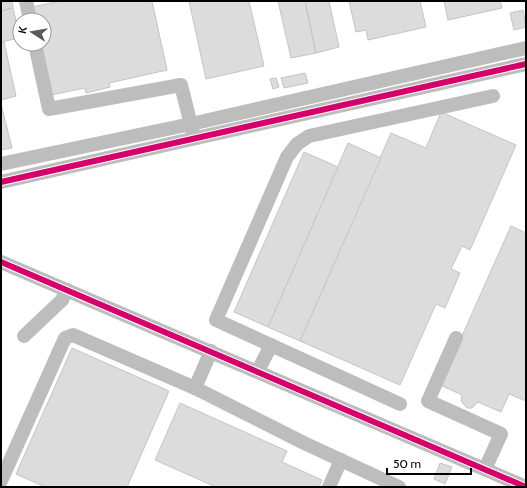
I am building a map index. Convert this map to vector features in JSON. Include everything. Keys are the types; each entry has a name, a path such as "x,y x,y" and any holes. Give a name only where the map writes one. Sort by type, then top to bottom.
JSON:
{"street":[{"path":"26,1 28,12"},
{"path":"1,164 191,124 526,48"},
{"path":"37,52 49,109 181,85 194,139"},
{"path":"1,182 526,64"},
{"path":"400,404 216,320 287,157 303,140 309,136 494,96"},
{"path":"1,262 524,486"},
{"path":"24,336 62,300 67,290"},
{"path":"1,480 65,338 73,335 195,388 304,444 399,487"},
{"path":"456,338 428,401 501,434 485,469"},
{"path":"258,371 271,345"},
{"path":"195,388 211,351"},
{"path":"329,487 341,460"}],"building":[{"path":"1,1 12,1 13,8 1,11"},
{"path":"60,1 152,1 167,70 109,83 110,87 86,93 85,88 51,95 42,52 52,52 52,12 33,12 32,7"},
{"path":"189,1 249,1 264,66 206,79"},
{"path":"278,1 305,1 316,53 291,58"},
{"path":"305,1 329,1 339,47 316,53"},
{"path":"349,1 420,1 426,27 368,40 366,30 356,32"},
{"path":"444,1 500,1 502,8 448,20"},
{"path":"13,8 14,12 12,12 12,40 1,42 1,11"},
{"path":"523,10 526,27 514,30 510,13"},
{"path":"4,42 16,96 1,100 1,43"},
{"path":"305,73 308,83 284,88 281,78"},
{"path":"276,78 279,87 273,89 270,79"},
{"path":"1,104 12,148 1,150"},
{"path":"441,112 516,145 470,250 462,246 451,269 460,273 445,308 436,304 400,385 300,341 391,133 426,148"},
{"path":"348,143 381,158 300,341 268,327"},
{"path":"304,152 338,167 268,327 234,312"},
{"path":"511,226 526,233 526,401 509,394 501,412 478,402 472,408 467,408 461,401 462,395 440,385"},
{"path":"72,348 169,391 127,487 45,487 16,474"},
{"path":"180,403 287,451 282,462 322,480 319,487 216,487 155,460"},
{"path":"440,463 452,467 445,484 434,479"}],"cycle path":[{"path":"1,182 526,64"},
{"path":"1,262 526,487"}]}
